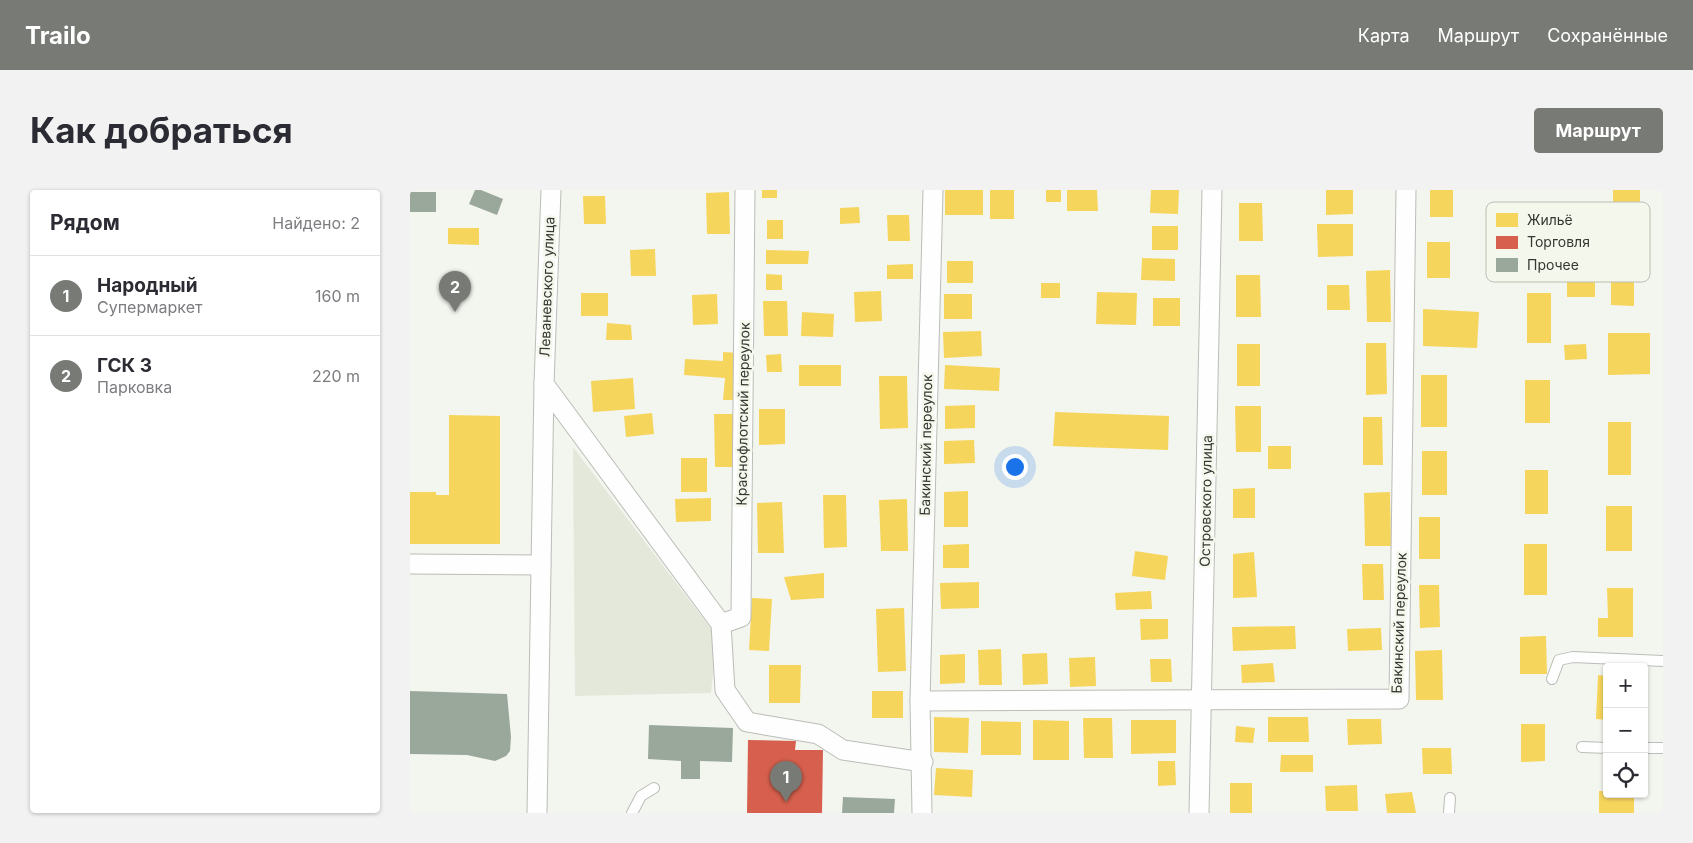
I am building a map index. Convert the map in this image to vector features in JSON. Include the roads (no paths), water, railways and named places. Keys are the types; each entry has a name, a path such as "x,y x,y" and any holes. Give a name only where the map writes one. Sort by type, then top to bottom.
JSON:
{"street":[{"name":"Леваневского улица","path":"537,813 544,384 550,190"},
{"name":"Краснофлотский переулок","path":"721,624 741,618 745,190"},
{"name":"Бакинский переулок","path":"922,813 920,701 933,190"},
{"name":"Островского улица","path":"1199,813 1212,190"},
{"name":"Бакинский переулок","path":"920,701 1399,699 1406,190"},
{"path":"544,384 721,624 726,690 747,722 818,734 843,750 922,762"},
{"path":"410,564 541,565"}],"lane":[{"path":"1552,679 1559,660 1574,657 1663,662"},
{"path":"1582,747 1603,748"},
{"path":"1648,748 1663,748"},
{"path":"632,813 641,796 654,788"},
{"path":"1449,813 1450,798"}],"place":[{"name":"ГСК 3","path":"455,312"},
{"name":"Народный","path":"786,802"}]}
